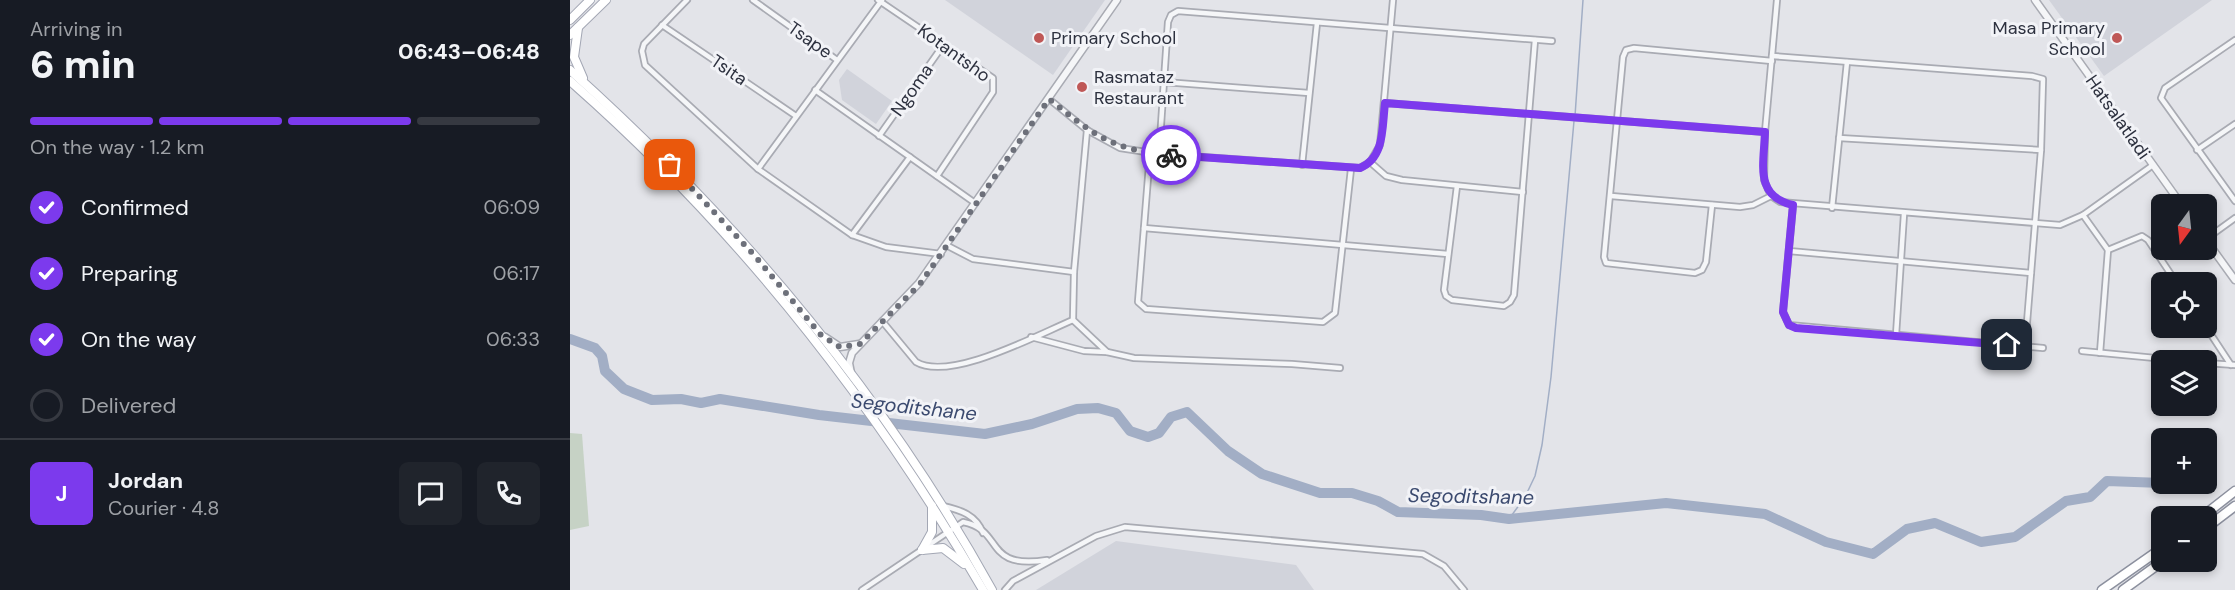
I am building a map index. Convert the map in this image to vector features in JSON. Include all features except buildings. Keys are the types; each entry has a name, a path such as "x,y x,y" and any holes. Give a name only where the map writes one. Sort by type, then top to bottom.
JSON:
{"highway":[{"path":"2216,506 2235,491"},
{"path":"2217,520 2235,506"},
{"path":"2102,590 2151,556"},
{"path":"2123,590 2151,570"}],"main road":[{"path":"570,20 590,0"},
{"path":"570,35 606,0"},
{"path":"578,28 574,57 588,86"},
{"path":"570,70 702,197 821,335 851,374 861,394"},
{"path":"570,81 626,132 750,261 861,394 943,506 970,568 983,590"},
{"path":"909,461 932,504 952,529 992,590"},
{"path":"922,550 933,527 932,504"},
{"path":"922,550 943,548 970,568"}],"street":[{"path":"687,0 644,44 642,51 645,65 758,169 852,235 886,247 941,254"},
{"name":"Tsape","path":"753,0 837,60"},
{"path":"851,374 850,359 860,344 920,284 1117,0"},
{"path":"1049,99 1087,130 1120,148 1159,154 1351,169 1370,162 1380,145 1393,0"},
{"path":"1771,196 1764,180 1765,132 1777,0"},
{"name":"Hatsalatladi","path":"2035,0 2174,194"},
{"path":"758,169 881,1"},
{"name":"Kotantsho","path":"881,1 993,78 995,84 993,92 937,176"},
{"path":"1159,154 1168,22 1171,15 1178,11 1552,40"},
{"path":"1302,165 1317,23"},
{"name":"Tsita","path":"662,25 796,116"},
{"path":"1457,186 1444,290 1446,296 1452,300 1504,306 1514,295 1535,40"},
{"path":"2235,40 2165,88 2161,94 2161,101 2235,201"},
{"name":"Ngoma","path":"879,136 944,44"},
{"path":"1712,205 1706,262 1702,270 1695,273 1606,263 1604,257 1626,50 1634,48 2039,77 2043,80 2045,91 2025,347"},
{"path":"1832,208 1847,62"},
{"path":"1164,81 1309,93"},
{"path":"815,90 975,203"},
{"path":"1385,103 1765,132"},
{"path":"2197,150 2235,124"},
{"path":"1087,130 1074,272 1073,320 1107,352"},
{"path":"1839,138 2041,150"},
{"path":"1150,153 1138,302 1146,309 1323,322 1335,313 1351,169"},
{"path":"852,235 910,157"},
{"path":"1370,162 1386,176 1523,192"},
{"path":"1611,196 1746,206 1771,196 1793,205 2060,225 2083,215 2153,165"},
{"path":"1793,205 1783,312 1789,325 1796,328 2043,348"},
{"path":"1896,335 1904,214"},
{"path":"2083,215 2108,250 2100,353"},
{"path":"2217,231 2235,218"},
{"path":"1144,228 1448,254"},
{"path":"2108,250 2142,236 2148,240 2169,272"},
{"path":"946,245 974,259 1074,272"},
{"path":"1789,251 2031,273"},
{"path":"2217,255 2235,280"},
{"path":"882,321 916,362 933,368 958,366 1073,320"},
{"path":"821,335 840,347 860,344"},
{"path":"1031,337 1084,351 1107,352 1134,358 1292,363 1340,368"},
{"path":"2214,338 2233,365"},
{"path":"2082,351 2151,358"},
{"path":"2217,364 2233,365"},
{"path":"943,506 971,516 980,524 983,532"},
{"path":"862,590 952,529 967,523 983,532 1008,560 1026,563 1053,559"},
{"path":"1005,590 1012,581 1053,559 1109,530 1125,527 1417,553 1435,558 1455,577 1464,590"}],"shaded area":[{"name":"Primary School","path":"945,0 1105,0 1053,75"},
{"name":"Masa Primary School","path":"2049,0 2212,0 2104,76"},
{"path":"847,69 892,101 876,124 842,100 839,80"},
{"path":"1116,541 1296,565 1314,590 1036,590"}],"green space":[{"path":"570,433 582,434 589,526 570,530"}],"waterway":[{"path":"1575,116 1583,0"},
{"path":"1509,519 1525,497 1535,476 1542,445 1551,377 1574,121"},
{"name":"Segoditshane","path":"570,339 595,348 602,356 605,371 624,389 652,400 681,399 701,403 720,399 819,415 985,434 1032,424 1077,409 1098,408 1116,413 1130,431 1148,437 1159,433 1171,417 1187,412 1228,451 1262,474 1320,493 1352,493 1378,501 1398,512 1481,515 1509,519 1666,503 1765,514 1826,542 1873,554 1907,529 1935,523 1981,542 2015,537 2066,501 2090,497 2107,481 2151,483"}],"way so far":[{"path":"670,165 755,256 821,335 834,344 846,348 860,344 920,284 1049,99 1087,130 1120,148 1171,155"}],"place":[{"name":"Primary School","path":"1039,38"},
{"name":"Masa Primary School","path":"2117,38"},
{"name":"Rasmataz Restaurant","path":"1082,87"}],"route":[{"path":"1171,155 1360,168 1370,162 1377,153 1385,103 1765,132 1764,180 1767,189 1771,196 1780,202 1793,205 1783,312 1789,325 1796,328 2007,345"}]}
